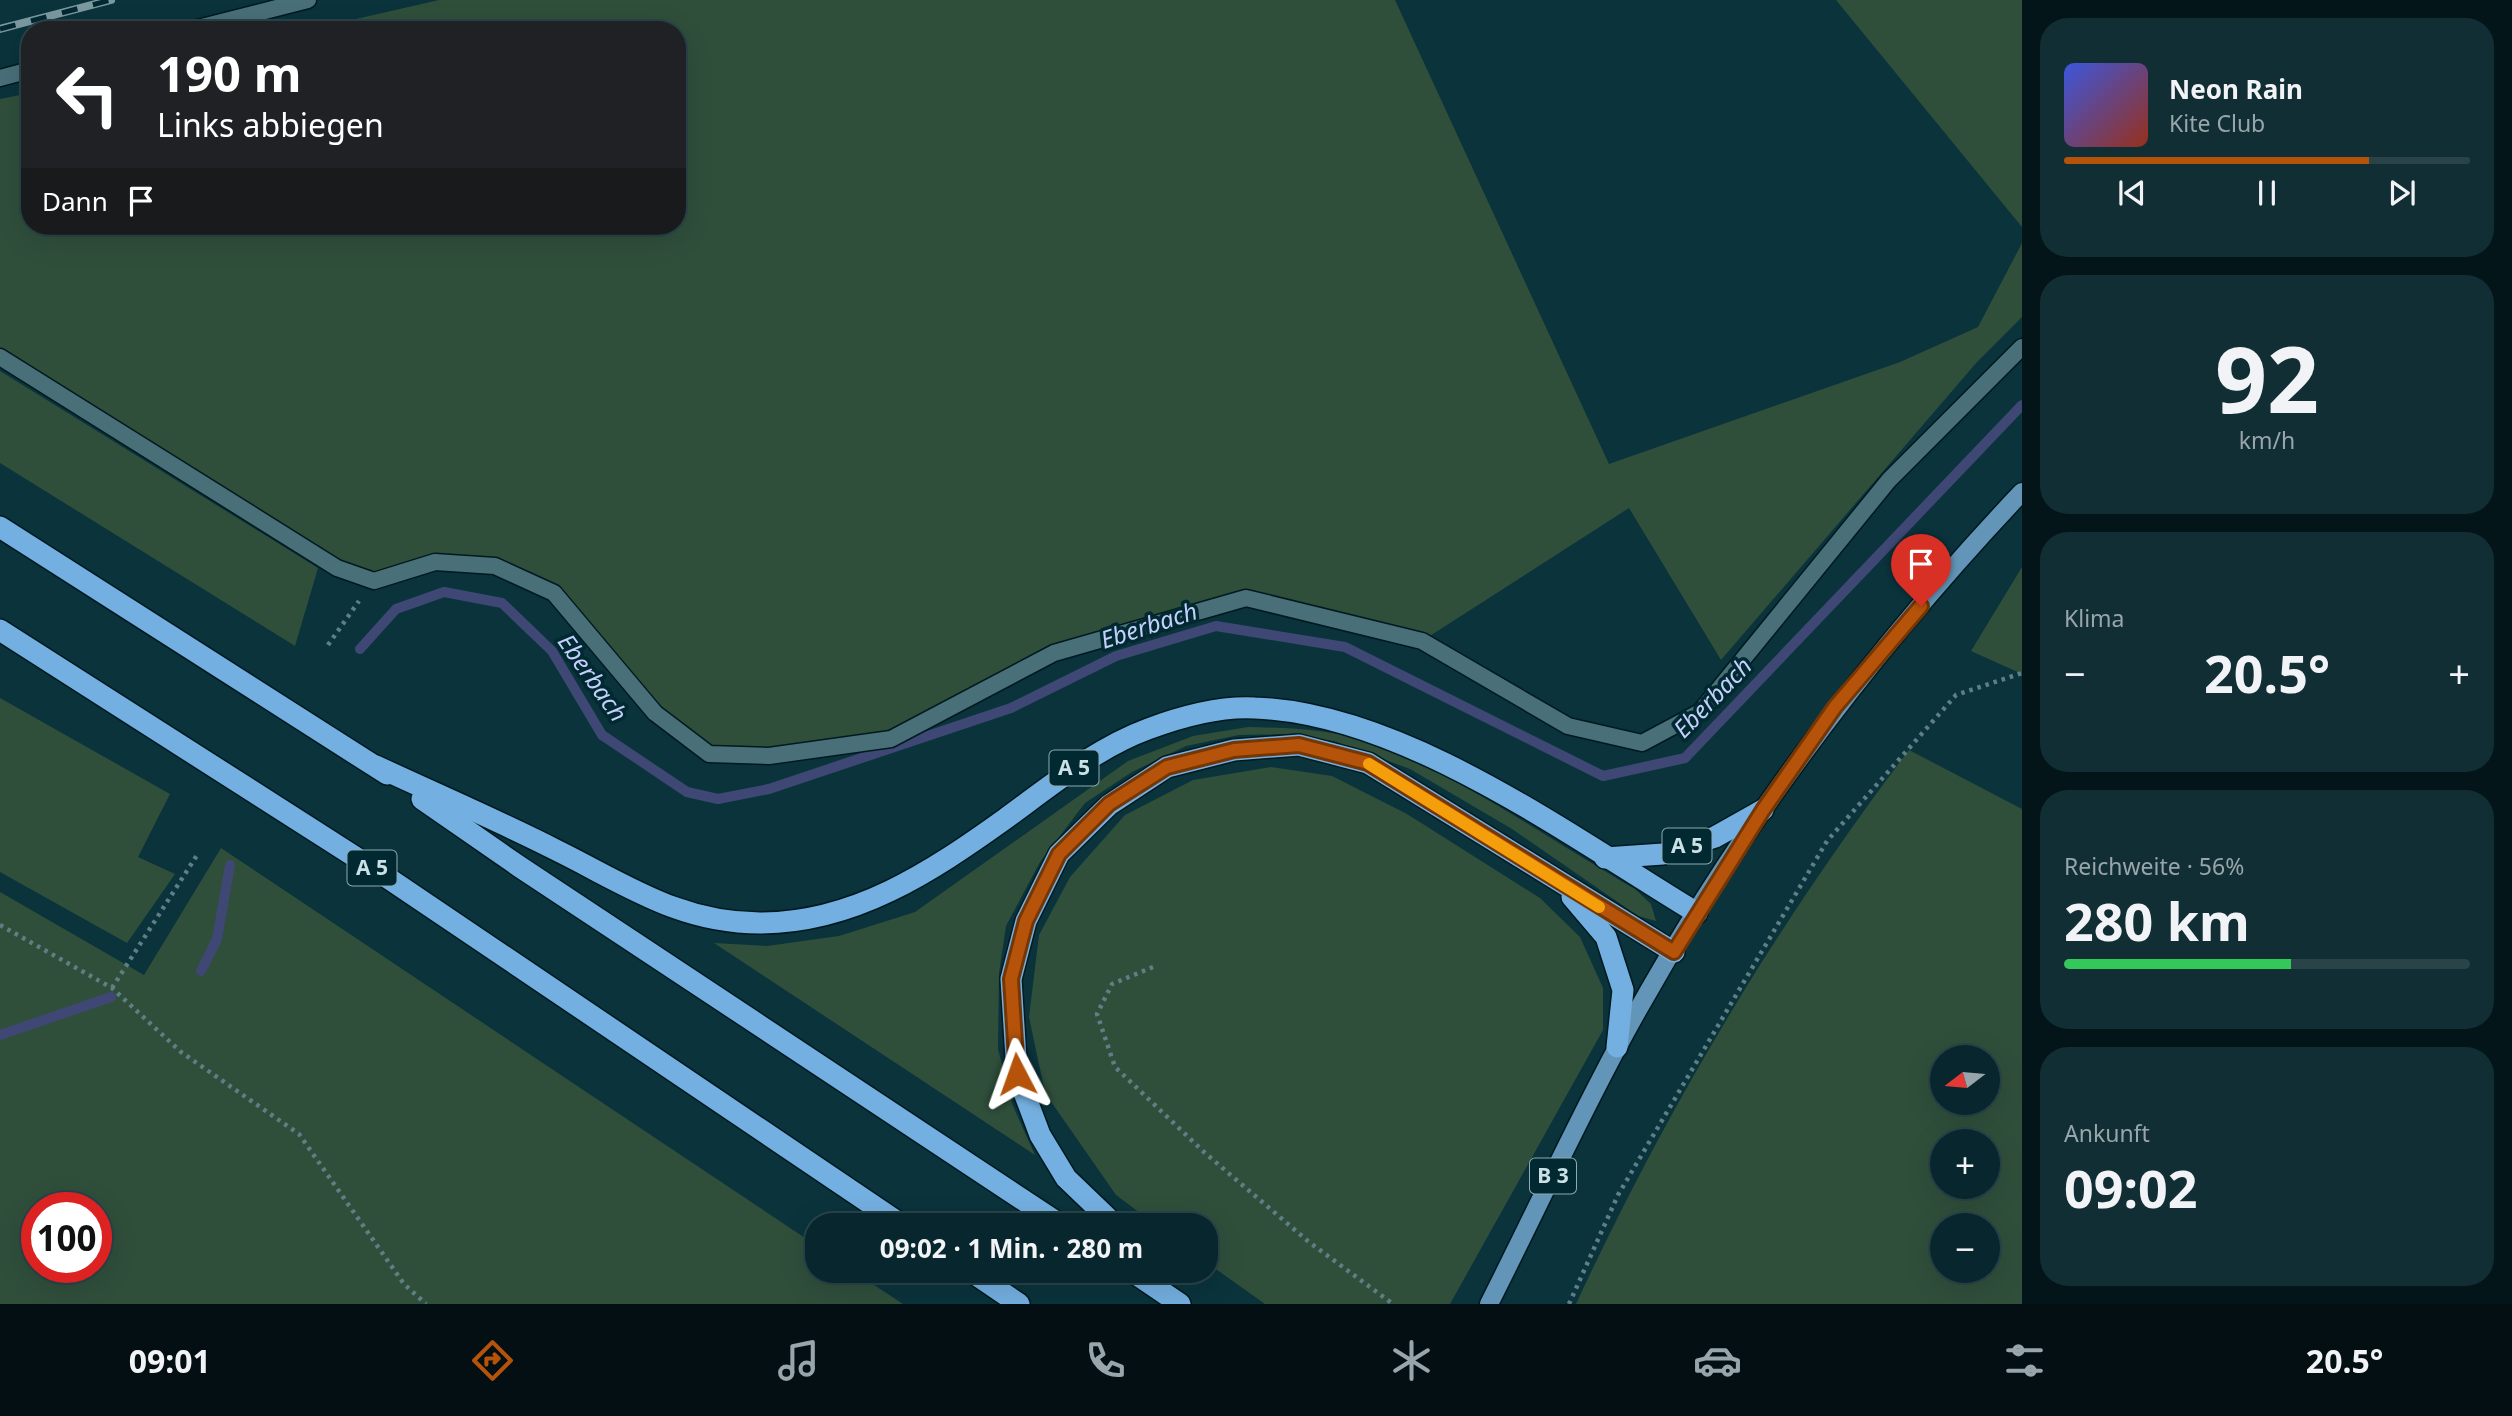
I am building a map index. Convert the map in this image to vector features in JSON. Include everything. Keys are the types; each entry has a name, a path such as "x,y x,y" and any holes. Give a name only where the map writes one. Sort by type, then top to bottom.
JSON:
{"highway":[{"name":"A 5","path":"0,527 376,766 520,867 1043,1213"},
{"name":"A 5","path":"0,630 385,876 884,1213"},
{"name":"A 5","path":"376,766 555,849 647,899 708,920 762,923 824,916 877,898 937,868 1076,768 1145,730 1199,714 1251,707 1295,711 1378,733 1487,786 1697,913"},
{"name":"B 3","path":"1102,1213 1066,1178 1040,1135 1017,1074 1011,979 1026,921 1059,854 1109,804 1167,767 1234,750 1299,745 1368,763 1674,952"},
{"name":"A 5","path":"1605,858 1663,854 1715,837 1763,810"},
{"name":"B 3","path":"1562,884 1606,937 1623,990 1617,1047"},
{"path":"988,1283 1019,1304"},
{"path":"1149,1283 1180,1304"},
{"path":"1169,1283 1189,1304"}],"main road":[{"name":"B 3","path":"1489,1304 1617,1047 1697,913 1763,810 1835,707 1972,545 2022,492"}],"lane":[{"path":"225,21 308,0"},
{"path":"0,78 21,72"},
{"path":"0,357 337,568 374,581 435,562 495,566 554,593 655,713 709,754 769,756 891,739 1054,653 1246,598 1422,642 1568,726 1642,743 1700,712 1889,480 2022,348"}],"path":[{"path":"328,645 374,581"},
{"path":"1569,1304 1618,1195 1826,841 1956,695 2022,673"},
{"path":"112,988 199,852"},
{"path":"0,925 112,988 181,1052 299,1134 404,1283 426,1304"},
{"path":"1153,967 1112,984 1097,1014 1115,1067 1205,1153 1309,1242 1393,1304"}],"green space":[{"path":"439,0 1395,0 1609,464 1900,362 1978,327 2022,243 2022,317 1977,362 1721,660 1629,508 1422,641 1246,598 1054,653 891,739 709,754 655,713 554,593 495,566 435,562 374,581 337,568 0,357 0,99 21,95 21,235 686,235 686,21 347,21"},
{"path":"1836,0 2022,0 2022,227"},
{"path":"0,371 318,568 295,646 0,463"},
{"path":"2022,567 2022,674 1971,651"},
{"path":"0,698 170,794 138,857 175,874 127,943 0,872"},
{"path":"1248,727 1328,732 1359,739 1407,757 1506,811 1635,889 1651,904 1656,921 1638,916 1512,829 1410,769 1334,741 1288,734 1239,735 1186,746 1132,772 1085,803 1040,862 1006,926 999,973 998,1049 1013,1106 1035,1155 714,943 767,946 839,936 915,912 1128,761 1193,736"},
{"path":"1909,750 2022,809 2022,1304 1576,1304 1648,1159 1687,1088 1770,949"},
{"path":"1271,767 1332,776 1407,814 1540,898 1580,937 1603,988 1603,1030 1450,1304 1265,1304 1218,1271 1218,1213 1140,1213 1116,1195 1045,1093 1029,1017 1039,935 1070,877 1125,815 1193,780"},
{"path":"221,848 805,1238 805,1283 871,1283 903,1304 0,1304 0,892 144,975"}],"waterway":[{"name":"Eberbach","path":"360,649 396,609 444,592 502,603 552,651 602,735 687,792 718,799 769,789 1011,708 1116,656 1216,626 1345,647 1603,776 1685,758 2022,405"},
{"name":"Eberbach","path":"201,971 217,939 230,865"},
{"name":"Eberbach","path":"0,1035 111,997"}],"railway":[{"path":"31,21 111,0"},
{"path":"0,29 21,24"}],"slow traffic":[{"path":"1369,764 1599,907"}],"route":[{"path":"1017,1074 1011,979 1026,921 1059,854 1109,804 1167,767 1234,750 1299,745 1368,763 1480,835 1674,952 1763,810 1835,707 1921,606"}]}
